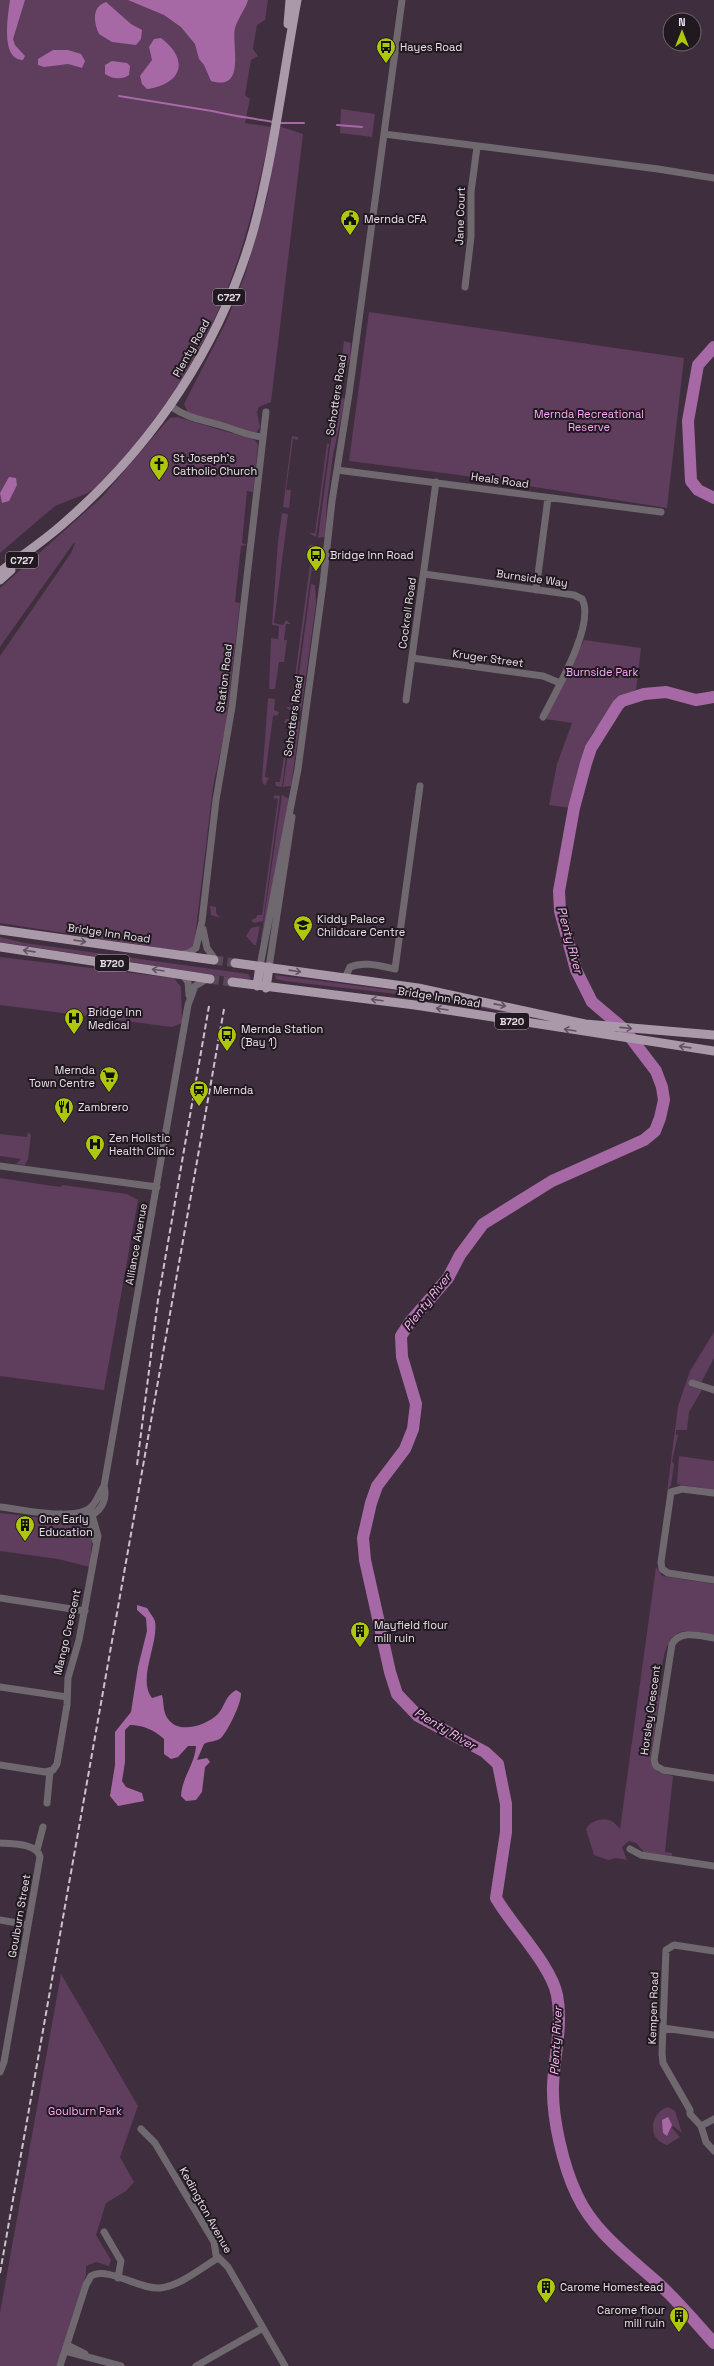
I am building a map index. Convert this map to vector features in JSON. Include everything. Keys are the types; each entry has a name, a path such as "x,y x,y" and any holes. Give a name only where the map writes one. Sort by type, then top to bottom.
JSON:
{"main road":[{"name":"Plenty Road","path":"283,75 290,0"},
{"name":"Plenty Road","path":"0,572 68,519 114,475 149,436 170,406 207,346 238,276 256,220 277,116 297,0"},
{"name":"Plenty Road","path":"0,580 44,539"},
{"name":"Bridge Inn Road","path":"0,930 214,959"},
{"name":"B720","path":"0,947 210,979"},
{"name":"Bridge Inn Road","path":"235,963 418,988 585,1024 674,1033 714,1035"},
{"name":"Schotters Road","path":"261,987 265,967"},
{"name":"Bridge Inn Road","path":"232,982 261,987 390,1001 714,1051"}],"street":[{"name":"Schotters Road","path":"265,967 290,839 294,793 324,577 336,470 349,394 402,0"},
{"path":"384,134 658,169 714,178"},
{"name":"Jane Court","path":"465,287 472,231 471,192 477,147"},
{"path":"170,406 196,420 224,426 246,435 263,437"},
{"name":"Station Road","path":"176,955 187,954 194,950 202,921 216,800 232,707 266,412"},
{"name":"Heals Road","path":"336,470 661,512"},
{"name":"Cockrell Road","path":"406,700 436,482"},
{"path":"536,590 548,498"},
{"name":"Burnside Way","path":"424,574 577,596 582,599 585,604 580,642 543,717"},
{"name":"Kruger Street","path":"412,658 543,676 560,683"},
{"path":"345,978 348,970 356,965 364,964 395,968 420,786"},
{"name":"Station Road","path":"202,921 207,948 214,959"},
{"name":"Alliance Avenue","path":"88,1513 103,1502 104,1486 188,1005 188,982 182,974"},
{"name":"Alliance Avenue","path":"188,1005 195,986 199,982 210,979"},
{"path":"674,1033 714,1032"},
{"path":"0,1166 157,1187"},
{"path":"692,1383 714,1390"},
{"path":"714,1493 682,1489 674,1490 670,1494 661,1567 670,1574 714,1580"},
{"path":"0,1507 61,1514 88,1513"},
{"name":"Mango Crescent","path":"47,1803 50,1772 55,1768 58,1758 67,1697 68,1678 77,1648 85,1611 98,1533 88,1513"},
{"path":"0,1598 85,1611"},
{"name":"Horsley Crescent","path":"714,1638 684,1635 676,1638 672,1644 654,1760 656,1766 663,1770 714,1778"},
{"path":"0,1687 67,1697"},
{"path":"0,1765 50,1772"},
{"name":"Goulburn Street","path":"0,2072 40,1860 37,1850 43,1827"},
{"path":"0,1842 37,1850"},
{"path":"630,1849 641,1855 714,1866"},
{"path":"0,1920 28,1925"},
{"name":"Kempen Road","path":"712,2147 706,2142 703,2125 690,2114 690,2110 662,2061 665,1955 667,1949 674,1945 714,1951"},
{"path":"663,2028 714,2035"},
{"path":"703,2125 714,2119"},
{"name":"Kedington Avenue","path":"141,2129 155,2143 214,2242 218,2258 228,2267 285,2366"},
{"path":"104,2232 121,2261 118,2278"},
{"path":"60,2366 86,2285 94,2274 102,2273 146,2287 166,2287 218,2258"},
{"path":"196,2366 263,2328"},
{"path":"66,2348 120,2366"}],"green space":[{"path":"0,0 268,0 265,20 257,25 253,49 258,56 251,60 245,95 250,99 245,123 272,127 252,214 236,265 211,326 179,384 140,438 96,487 88,493 55,506 0,553"},
{"path":"341,109 375,114 372,137 340,133"},
{"path":"279,126 303,134 271,402 259,407 257,412 260,427 256,433 188,413 184,404 226,322 245,275 267,198"},
{"name":"Mernda Recreational Reserve","path":"369,312 684,358 667,508 459,475 349,461"},
{"path":"344,341 351,343 350,359 347,366 341,365"},
{"path":"337,395 345,399 333,455 327,502 325,537 318,538"},
{"path":"177,417 255,440 258,444 253,492 247,491 242,543 247,545 241,546 235,602 240,603 226,724 213,787 194,945 190,950 179,951 0,923 0,656 71,553 75,543 0,647 0,588 102,497 166,422 170,418"},
{"path":"292,436 298,437 298,440 293,439 286,490 291,490 289,508 283,507"},
{"path":"327,443 329,444 316,537 309,533 315,533"},
{"path":"282,513 288,514 274,623 283,625 286,620 291,624 286,624 284,640 287,640 284,662 279,662 275,689 269,689 271,638 278,639 279,626 272,625 278,541"},
{"path":"315,545 292,711 286,707 291,707 312,550 308,547"},
{"path":"317,545 324,548 317,571 313,571"},
{"path":"311,584 315,585 316,603 301,711 294,711"},
{"name":"Burnside Park","path":"584,640 641,648 636,690 629,692 617,700 606,718 592,734 581,761 571,808 549,805 557,764 572,723 546,719"},
{"path":"268,698 275,699 274,710 279,712 278,715 273,716 265,777 269,778 265,785 263,784 262,779"},
{"path":"286,719 291,719 282,787 276,786 275,782 280,782 289,724 284,722"},
{"path":"293,719 300,722 291,786 283,787"},
{"path":"275,795 280,796 263,921 254,923 251,920 256,918 257,915 262,915 278,799 273,798"},
{"path":"282,795 289,799 262,941 261,939"},
{"path":"210,906 216,907 216,913 220,918 211,915"},
{"path":"260,926 256,945 254,945 246,936 251,928"},
{"path":"0,937 25,943 248,974 251,978 247,980 0,942"},
{"path":"0,957 174,978 181,987 182,1023 172,1027 0,1005"},
{"path":"275,975 414,993 502,1008 543,1019 414,996 284,981 276,979"},
{"path":"28,1132 31,1135 28,1159 25,1165 16,1164 21,1159 0,1156 0,1134 27,1137"},
{"path":"0,1178 60,1187 63,1185 127,1194 138,1200 104,1390 0,1376"},
{"path":"714,1332 714,1358 701,1383 692,1380 690,1386 702,1390 689,1412 687,1430 676,1430 676,1434 678,1435 672,1461 674,1464 671,1485 667,1492 678,1406 690,1371"},
{"path":"679,1456 714,1461 714,1490 677,1484"},
{"path":"0,1513 42,1518 46,1516 84,1524 92,1538 90,1567 58,1559 0,1551"},
{"path":"656,1567 662,1576 714,1584 714,1635 689,1631 677,1633 671,1639 667,1647 662,1666 659,1694 661,1700 658,1707 650,1761 658,1772 673,1776 665,1852 672,1853 672,1856 644,1852 636,1843 629,1841 622,1847 627,1860 616,1858 608,1860 594,1855 586,1829 598,1820 606,1819 613,1822 620,1829"},
{"name":"Goulburn Park","path":"61,1974 138,2106 120,2157 134,2182 126,2191 106,2203 96,2235 111,2260 109,2266 96,2262 86,2266 86,2275 57,2366 0,2366 0,2313"},
{"path":"668,2107 675,2111 682,2133 673,2126 672,2128 680,2137 667,2145 656,2138 653,2126 657,2115"}],"shaded area":[{"path":"10,0 25,0 13,39 15,45 25,56 23,60 16,58 11,53 8,45 7,26"},
{"path":"128,0 248,0 235,28 235,65 229,80 222,83 211,81 204,65 199,59 195,44 181,27 164,15"},
{"path":"106,2 131,24 142,30 141,39 136,45 112,42 99,34 95,20 96,11 101,4"},
{"path":"161,38 170,46 176,55 179,62 178,70 168,82 147,89 142,84 140,76 152,60 149,47 154,39"},
{"path":"53,50 68,50 81,54 85,61 82,68 68,64 44,67 38,65 38,59"},
{"path":"112,61 127,63 130,66 129,75 123,78 117,78 105,74 105,65"},
{"path":"9,477 16,478 17,485 9,501 2,503 0,493"},
{"path":"137,1605 147,1608 155,1621 154,1640 147,1671 148,1690 152,1698 162,1695 165,1714 173,1724 179,1727 193,1727 207,1722 218,1714 232,1692 236,1690 241,1693 237,1709 224,1734 221,1738 215,1741 204,1744 197,1760 207,1758 210,1762 205,1767 202,1792 196,1800 186,1801 181,1796 196,1746 188,1746 178,1757 171,1759 164,1754 164,1739 144,1727 135,1725 130,1725 125,1730 125,1762 122,1781 126,1787 142,1793 144,1801 118,1806 110,1796 115,1765 115,1732 131,1712 138,1667 147,1631 146,1618 137,1610"},
{"path":"668,2117 672,2125 667,2136 663,2133 662,2120"}],"waterway":[{"path":"119,96 273,122"},
{"path":"279,123 304,123"},
{"path":"337,125 362,127"},
{"name":"Plenty River","path":"714,347 698,365 688,421 691,481 698,490 714,498"},
{"name":"Plenty River","path":"714,697 696,700 666,692 644,694 622,701 618,705 591,748 586,763 574,808 559,891 560,911 576,970 592,1002 624,1029 656,1071 662,1087 664,1100 655,1131 644,1140 552,1181 483,1224 460,1255 448,1278 410,1322 401,1336 402,1357 416,1404 413,1429 405,1449 377,1486 371,1503 363,1538 365,1560 390,1672 397,1694 418,1716 485,1752 498,1764 506,1804 506,1832 496,1898 547,1971 557,1995 559,2018 553,2086 554,2112 559,2142 567,2170 577,2195 584,2208 602,2232 665,2290 687,2312 714,2343"}],"tunnel":[{"path":"214,960 235,963"},
{"path":"210,979 232,982"}],"railway":[{"path":"137,1465 158,1300 209,1006"},
{"path":"0,2273 224,1009"}],"place":[{"name":"Hayes Road","path":"386,64"},
{"name":"Mernda CFA","path":"350,236"},
{"name":"St Joseph's Catholic Church","path":"159,481"},
{"name":"Bridge Inn Road","path":"316,572"},
{"name":"Kiddy Palace Childcare Centre","path":"303,942"},
{"name":"Bridge Inn Medical","path":"74,1035"},
{"name":"Mernda Station (Bay 1)","path":"227,1052"},
{"name":"Mernda Town Centre","path":"109,1093"},
{"name":"Mernda","path":"199,1107"},
{"name":"Zambrero","path":"64,1124"},
{"name":"Zen Holistic Health Clinic","path":"95,1161"},
{"name":"One Early Education","path":"25,1542"},
{"name":"Mayfield flour mill ruin","path":"360,1648"},
{"name":"Carome Homestead","path":"546,2304"},
{"name":"Carome flour mill ruin","path":"679,2333"}]}
